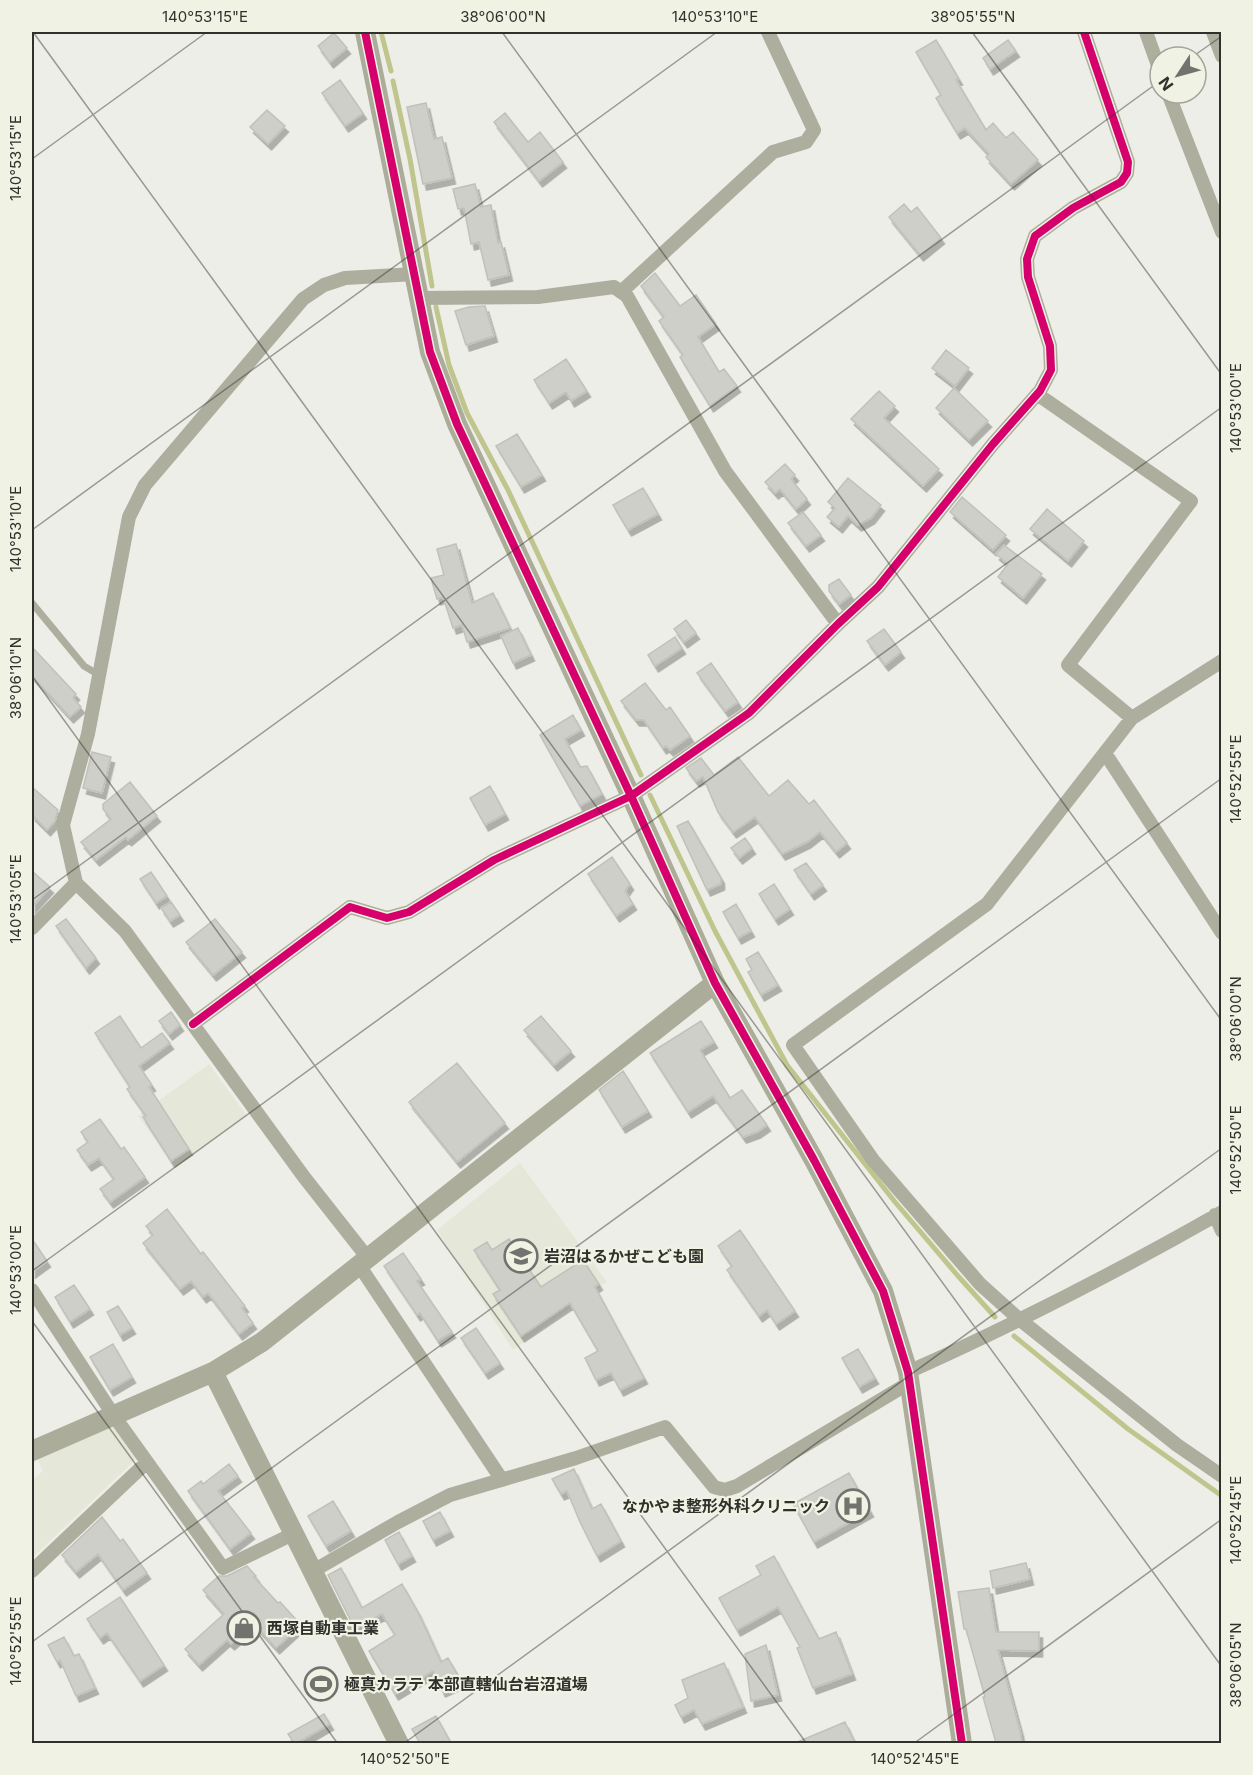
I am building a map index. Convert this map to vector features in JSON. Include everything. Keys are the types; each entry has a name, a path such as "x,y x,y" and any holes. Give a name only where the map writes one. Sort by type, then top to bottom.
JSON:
{"street":[{"path":"365,32 430,351 457,424 631,796 715,982 814,1160 883,1291 909,1377 962,1743"},
{"path":"621,292 773,152 806,142 814,130 768,32"},
{"path":"193,1024 350,907 387,918 409,912 494,860 631,796 749,713 878,587 993,444 1037,394 1052,370 1050,346 1028,278 1027,259 1035,236 1073,208 1121,182 1127,173 1128,162 1084,32"},
{"path":"1213,32 1221,56"},
{"path":"1173,105 1221,232"},
{"path":"415,274 345,278 324,285 303,299 145,485 129,517 88,734 63,825 76,883 125,931 304,1177 363,1261 502,1480"},
{"path":"420,298 538,297 614,287 627,296 725,471 838,624"},
{"path":"1037,394 1191,501 1068,665 1132,718"},
{"path":"1221,660 1132,718 987,904 793,1045 873,1160 980,1284 1019,1319 1177,1445 1221,1476"},
{"path":"1105,753 1221,933"},
{"path":"32,927 76,883"},
{"path":"32,1451 213,1372 262,1342 715,982"},
{"path":"313,1571 450,1495 576,1458 665,1427 714,1487 725,1490 737,1486 909,1377 1019,1319 1108,1276 1218,1214 1221,1231"},
{"path":"32,1290 114,1416 223,1568 295,1533"},
{"path":"213,1372 399,1743"},
{"path":"32,1571 147,1463"}],"lane":[{"path":"32,603 84,666 99,675"}],"shaded area":[{"path":"209,1064 247,1116 176,1168 138,1116"},
{"name":"岩沼はるかぜこども園","path":"520,1163 607,1282 513,1350 437,1230"},
{"path":"113,1426 136,1459 32,1558 32,1480 43,1471 37,1458"}],"building":[{"path":"334,33 347,48 330,62 318,46"},
{"path":"936,40 959,79 956,80 986,130 993,123 1006,138 1013,132 1038,160 1011,184 986,157 989,154 965,128 957,133 936,98 941,95 916,52"},
{"path":"1008,40 1016,51 990,69 983,58"},
{"path":"340,80 363,113 345,126 322,93"},
{"path":"426,103 434,139 442,137 452,178 423,184 407,107"},
{"path":"267,110 285,126 268,144 250,127"},
{"path":"505,113 528,142 540,132 563,162 539,181 494,122"},
{"path":"475,184 481,207 491,205 498,243 501,242 509,275 488,280 479,242 471,244 464,208 458,209 453,189"},
{"path":"904,204 911,212 917,207 941,238 920,255 889,217"},
{"path":"655,273 680,306 696,295 716,324 698,337 719,372 724,369 737,386 710,406 680,357 683,355 659,321 664,317 641,286"},
{"path":"485,306 494,336 466,345 455,311"},
{"path":"946,350 969,368 955,386 932,368"},
{"path":"566,359 587,391 571,401 566,392 549,403 534,380"},
{"path":"954,388 988,421 969,440 936,408"},
{"path":"879,391 895,406 884,418 939,469 923,486 851,419"},
{"path":"517,434 542,475 521,487 496,446"},
{"path":"785,464 795,475 791,479 807,499 796,509 780,489 775,493 765,482"},
{"path":"848,478 881,505 871,518 858,525 848,516 839,527 827,517 835,508 828,502"},
{"path":"643,488 658,514 628,530 613,505"},
{"path":"962,497 1006,535 993,550 950,512"},
{"path":"1047,509 1084,541 1068,561 1030,529"},
{"path":"803,512 821,535 806,546 788,523"},
{"path":"456,544 472,603 493,593 510,628 467,642 462,625 453,628 443,597 437,599 431,578 444,575 437,549"},
{"path":"1004,545 1042,574 1023,598 998,577 1008,564 996,554"},
{"path":"839,579 851,595 839,604 829,591 829,585"},
{"path":"686,620 696,633 684,642 674,629"},
{"path":"518,628 531,655 513,663 501,636"},
{"path":"884,629 901,652 885,665 867,641"},
{"path":"675,637 682,648 655,666 648,655"},
{"path":"32,647 76,694 73,698 81,707 70,717 32,676"},
{"path":"711,663 738,702 725,711 697,673"},
{"path":"645,683 666,710 670,707 690,736 670,750 666,746 663,748 644,720 636,720 621,701"},
{"path":"573,715 581,730 565,739 580,767 587,766 602,794 580,806 540,735"},
{"path":"92,752 111,757 102,793 83,788"},
{"path":"738,757 769,796 788,780 809,804 814,800 847,843 836,852 820,832 807,842 782,854 755,817 733,832 718,812 703,777 696,781 686,768 701,758 714,775"},
{"path":"130,782 157,816 128,840 126,837 96,860 81,842 111,819 103,809 103,804"},
{"path":"490,786 505,814 485,825 470,798"},
{"path":"32,787 58,810 55,821 47,830 32,815"},
{"path":"688,821 721,878 721,884 707,890 677,826"},
{"path":"745,838 752,848 739,858 731,848"},
{"path":"612,857 630,884 625,891 633,904 616,916 588,874"},
{"path":"806,863 823,885 811,894 794,870"},
{"path":"32,871 50,887 32,907"},
{"path":"151,872 167,896 156,903 140,879"},
{"path":"774,884 790,909 775,919 759,894"},
{"path":"171,902 180,915 170,921 161,908"},
{"path":"736,904 751,931 738,938 723,912"},
{"path":"66,919 96,958 86,968 56,926"},
{"path":"215,919 242,952 213,975 186,942"},
{"path":"758,952 778,985 761,995 748,972 752,970 746,959"},
{"path":"171,1012 180,1025 169,1034 159,1021"},
{"path":"120,1016 141,1048 162,1033 170,1043 139,1066 152,1085 149,1087 189,1149 171,1161 143,1117 146,1116 127,1089 130,1087 95,1033"},
{"path":"541,1016 571,1051 554,1065 524,1030"},
{"path":"701,1021 714,1042 700,1050 730,1098 742,1090 767,1125 757,1132 743,1137 713,1096 688,1112 650,1053"},
{"path":"457,1063 505,1123 457,1162 409,1102"},
{"path":"623,1071 648,1111 622,1127 599,1090"},
{"path":"100,1119 145,1177 110,1202 100,1189 114,1179 99,1158 88,1165 77,1150 88,1142 81,1132"},
{"path":"167,1209 245,1306 242,1308 253,1323 239,1334 208,1293 203,1297 191,1281 180,1289 143,1243 153,1235 146,1226"},
{"path":"740,1230 795,1311 776,1324 767,1310 759,1316 727,1270 732,1266 718,1246"},
{"path":"32,1239 47,1261 32,1272"},
{"path":"509,1239 541,1287 583,1260 599,1284 595,1287 644,1378 620,1390 611,1373 596,1380 585,1358 598,1351 570,1303 521,1336 493,1294 500,1290 474,1250 487,1242 492,1250"},
{"path":"403,1253 421,1279 417,1281 452,1332 438,1341 420,1313 417,1315 384,1266"},
{"path":"74,1285 90,1309 70,1322 55,1297"},
{"path":"118,1306 132,1328 120,1335 107,1312"},
{"path":"476,1328 500,1363 485,1373 461,1338"},
{"path":"113,1344 132,1377 110,1390 90,1357"},
{"path":"858,1349 875,1378 859,1387 842,1358"},
{"path":"229,1464 238,1476 218,1491 251,1533 230,1549 188,1491 201,1481 203,1484"},
{"path":"574,1469 592,1509 601,1504 621,1541 597,1556 567,1491 561,1494 552,1479"},
{"path":"849,1473 870,1511 814,1542 793,1504"},
{"path":"333,1501 351,1531 326,1546 308,1516"},
{"path":"440,1512 450,1531 433,1540 423,1521"},
{"path":"102,1517 120,1541 123,1539 147,1573 123,1590 98,1554 76,1572 62,1555"},
{"path":"399,1532 412,1556 398,1564 385,1540"},
{"path":"774,1556 819,1639 836,1632 852,1674 813,1688 797,1648 800,1647 778,1607 737,1630 719,1598 761,1575 756,1566"},
{"path":"1026,1563 1030,1579 993,1588 990,1571"},
{"path":"247,1566 256,1576 254,1577 301,1625 276,1648 254,1624 231,1644 227,1640 199,1665 185,1649 224,1614 203,1590 219,1576 227,1576"},
{"path":"341,1568 362,1608 402,1584 441,1662 448,1658 462,1682 442,1691 433,1671 395,1694 369,1651 395,1635 382,1614 355,1629 328,1575"},
{"path":"989,1588 996,1632 1039,1632 1039,1651 998,1650 1022,1743 996,1743 966,1629 964,1629 958,1592"},
{"path":"120,1597 164,1665 140,1681 107,1633 100,1638 87,1619"},
{"path":"64,1637 74,1656 79,1654 95,1688 76,1696 60,1660 57,1662 48,1645"},
{"path":"766,1645 778,1695 751,1701 745,1654"},
{"path":"724,1663 743,1707 702,1724 694,1710 681,1717 675,1705 688,1698 682,1680"},
{"path":"324,1714 330,1724 294,1743 288,1734"},
{"path":"436,1716 451,1743 420,1743 412,1729"},
{"path":"845,1722 855,1743 795,1743"}],"waterway":[{"path":"381,32 391,71"},
{"path":"393,81 410,159 432,286"},
{"path":"436,307 449,365 467,413 508,490 641,775"},
{"path":"650,795 715,931 787,1065 895,1202 995,1317"},
{"path":"1014,1336 1128,1429 1222,1496"}],"cycle path":[{"path":"365,32 430,352 457,424 631,796 715,983 814,1160 883,1291 908,1372 962,1744"},
{"path":"193,1024 350,907 387,918 409,912 494,860 631,796 749,713 878,587 993,444 1040,391 1051,370 1050,346 1028,277 1027,259 1035,236 1073,208 1121,182 1127,173 1128,162 1084,32"}],"place":[{"name":"岩沼はるかぜこども園","path":"521,1256"},
{"name":"なかやま整形外科クリニック","path":"853,1506"},
{"name":"西塚自動車工業","path":"244,1628"},
{"name":"極真カラテ 本部直轄仙台岩沼道場","path":"321,1684"}]}
